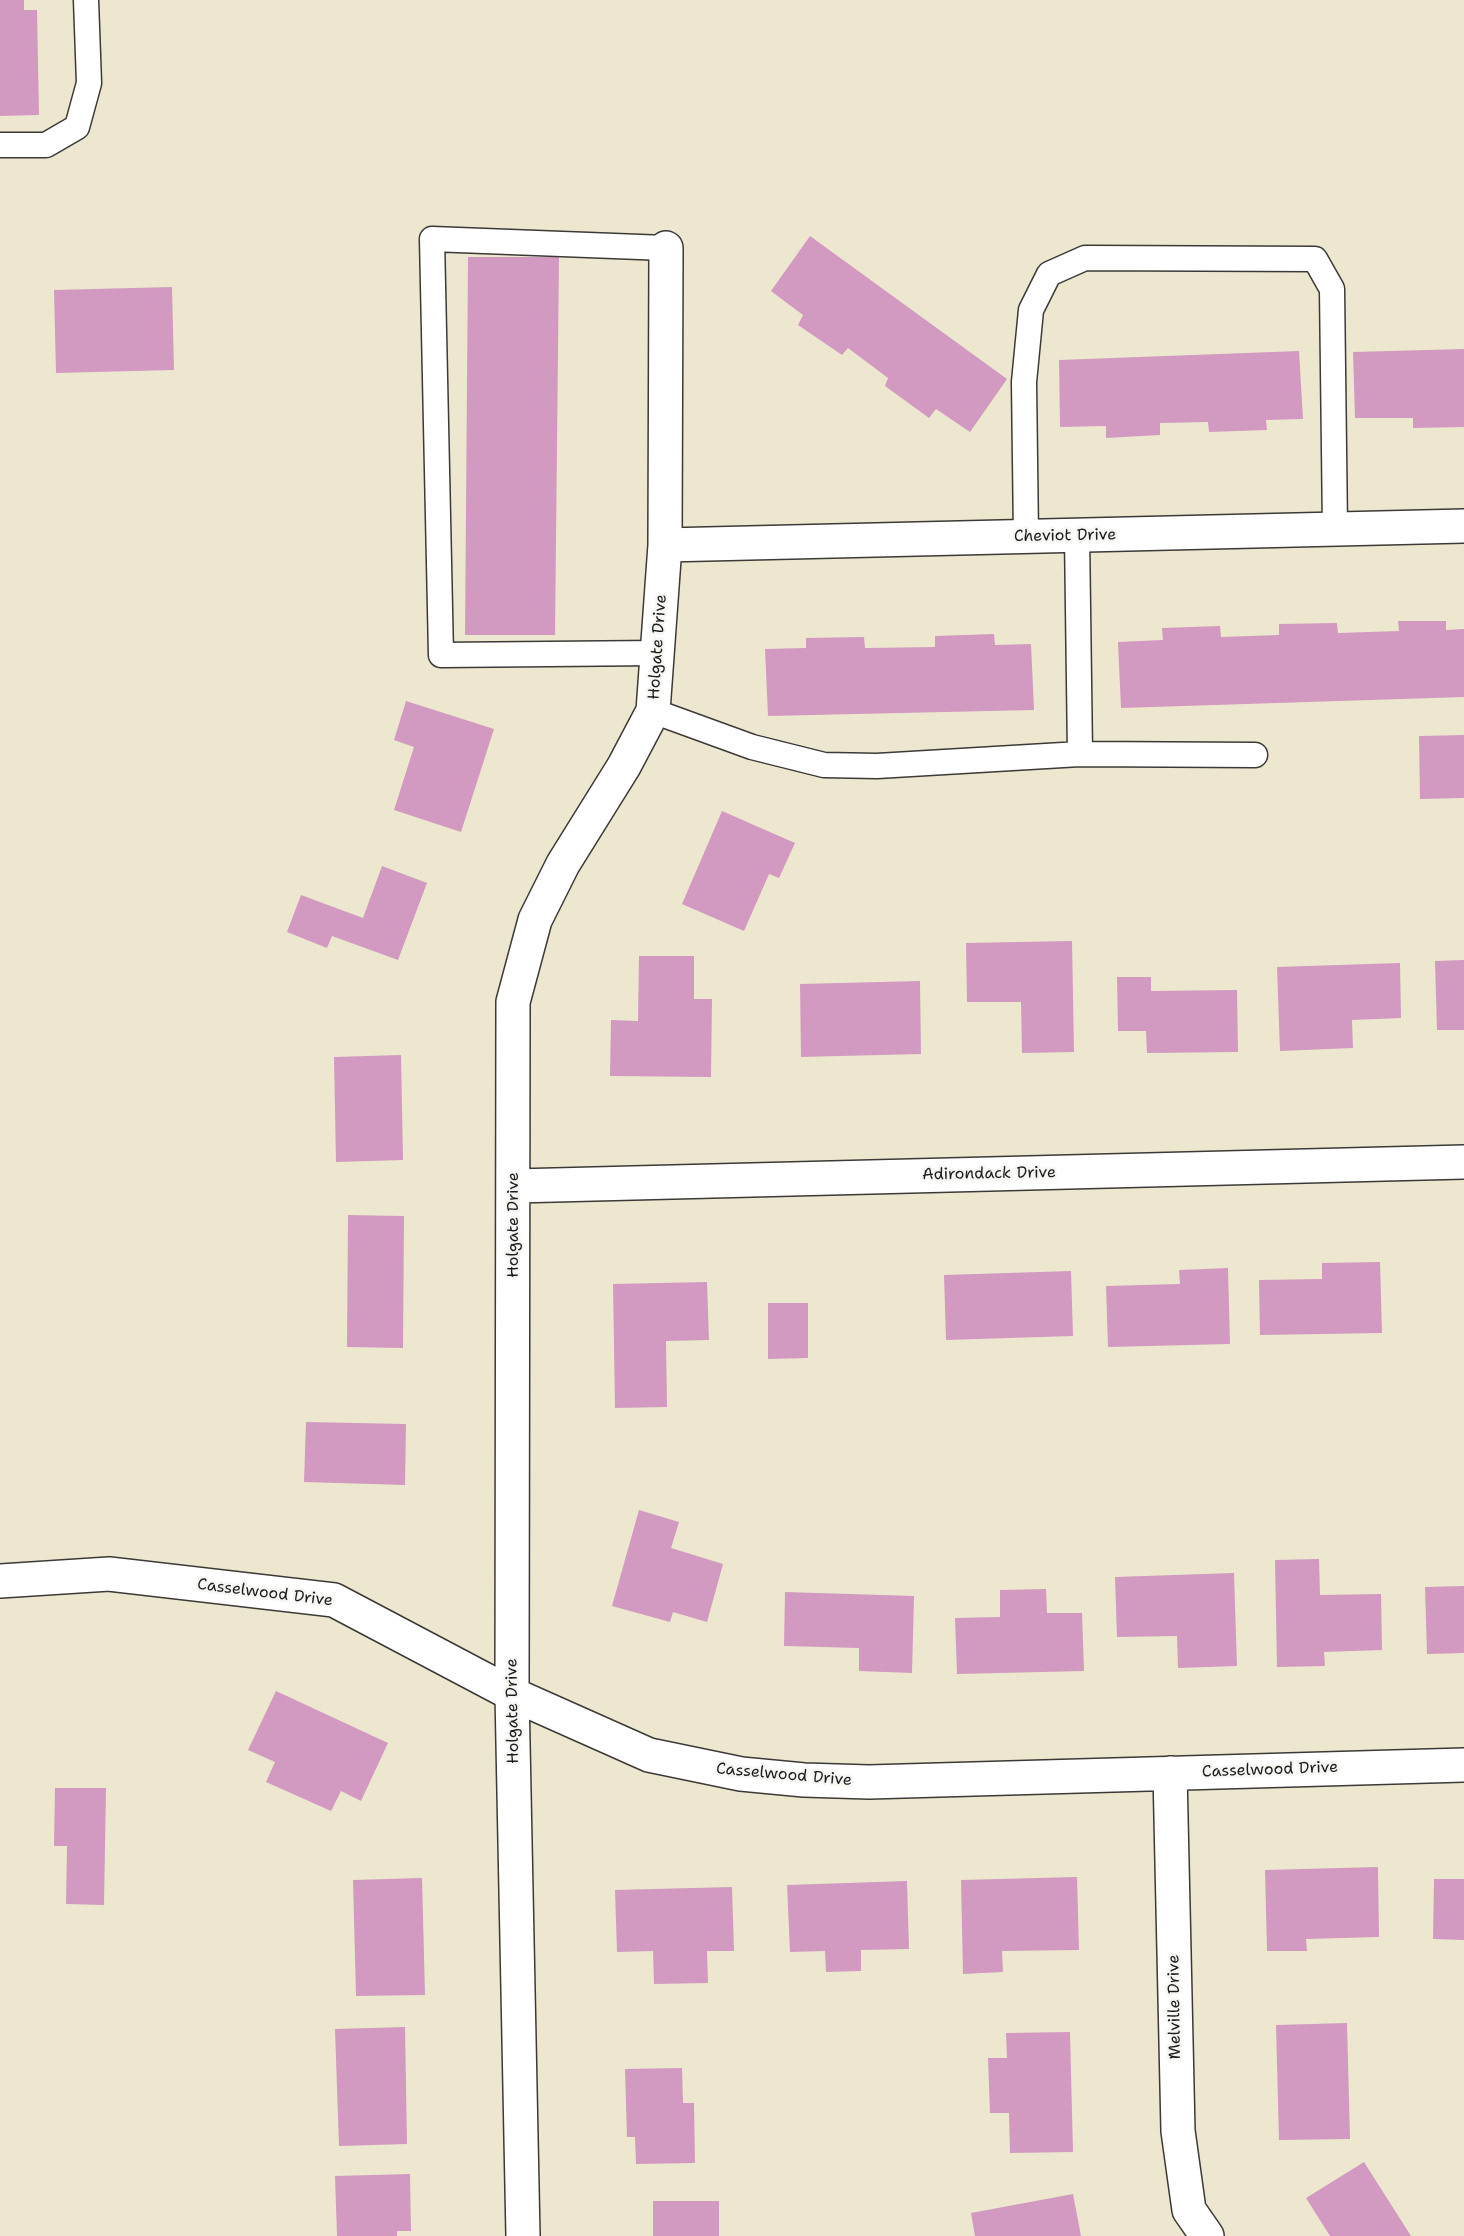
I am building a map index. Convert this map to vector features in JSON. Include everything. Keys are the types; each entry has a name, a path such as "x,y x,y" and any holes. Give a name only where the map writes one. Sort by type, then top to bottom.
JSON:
{"street":[{"name":"Holgate Drive","path":"523,2236 512,1695 513,1002 535,920 563,864 624,766 653,711 665,545 666,248"},
{"name":"Cheviot Drive","path":"665,545 1464,526"},
{"name":"Adirondack Drive","path":"514,1186 1464,1162"},
{"name":"Casselwood Drive","path":"0,1581 108,1574 334,1600 512,1695 649,1755 741,1774 804,1780 869,1782 1464,1765"},
{"name":"Melville Drive","path":"1170,1773 1178,2131 1189,2210 1207,2236"}],"lane":[{"path":"0,145 46,146 77,127 89,83 86,0"},
{"path":"657,653 441,655 432,239 666,248"},
{"path":"1026,537 1024,382 1031,310 1049,274 1085,258 1315,259 1332,289 1335,529"},
{"path":"1077,535 1080,754"},
{"path":"653,711 752,747 824,765 877,766 1080,754 1255,755"}],"building":[{"path":"0,0 24,0 24,10 37,10 39,115 0,116"},
{"path":"810,236 1007,379 970,432 936,409 929,418 885,386 888,378 848,348 842,355 798,325 803,315 771,291"},
{"path":"468,257 559,257 555,635 465,635"},
{"path":"172,287 174,370 56,373 54,290"},
{"path":"1464,349 1464,427 1413,428 1413,418 1355,418 1353,352"},
{"path":"1299,351 1303,419 1266,420 1267,430 1209,432 1208,422 1160,423 1160,435 1106,438 1106,426 1060,427 1059,360"},
{"path":"1398,621 1446,621 1446,630 1464,629 1464,697 1121,708 1118,642 1163,640 1162,628 1220,626 1221,637 1279,635 1279,624 1337,623 1338,633 1399,631"},
{"path":"994,634 995,645 1031,644 1034,710 768,716 765,649 806,648 806,638 864,637 865,648 935,647 935,636"},
{"path":"406,701 494,729 461,832 394,810 414,747 394,740"},
{"path":"1464,735 1464,798 1420,799 1419,736"},
{"path":"722,811 795,843 779,878 769,874 744,931 682,904"},
{"path":"382,866 427,883 398,960 332,936 327,948 287,932 301,895 363,918"},
{"path":"1072,941 1074,1052 1022,1053 1021,1002 967,1002 966,943"},
{"path":"639,956 694,956 694,999 712,999 711,1077 610,1076 611,1020 638,1021"},
{"path":"1464,960 1464,1030 1437,1030 1435,961"},
{"path":"1400,963 1401,1018 1352,1020 1353,1048 1280,1051 1277,967"},
{"path":"1117,977 1151,977 1151,991 1237,990 1238,1052 1147,1053 1146,1031 1118,1031"},
{"path":"920,981 921,1054 801,1057 800,984"},
{"path":"401,1055 403,1160 336,1162 334,1057"},
{"path":"348,1215 404,1216 403,1348 347,1347"},
{"path":"1380,1262 1382,1333 1260,1335 1259,1280 1322,1279 1322,1263"},
{"path":"1228,1268 1230,1344 1108,1347 1106,1286 1180,1284 1179,1270"},
{"path":"1071,1271 1073,1336 946,1340 944,1275"},
{"path":"707,1282 709,1340 666,1341 667,1407 615,1408 613,1284"},
{"path":"768,1303 808,1303 808,1358 768,1359"},
{"path":"306,1422 406,1424 405,1485 304,1482"},
{"path":"639,1510 679,1522 671,1548 723,1564 707,1622 673,1612 670,1622 612,1606"},
{"path":"1319,1559 1320,1595 1381,1594 1382,1650 1324,1652 1325,1666 1277,1667 1275,1560"},
{"path":"1234,1573 1237,1666 1178,1668 1177,1636 1117,1637 1115,1577"},
{"path":"1464,1586 1464,1653 1427,1654 1425,1587"},
{"path":"1046,1589 1047,1613 1082,1613 1084,1671 957,1674 955,1618 1000,1617 1000,1590"},
{"path":"785,1592 914,1596 912,1673 859,1671 859,1648 784,1646"},
{"path":"276,1691 388,1743 361,1801 341,1791 331,1811 266,1782 275,1762 248,1750"},
{"path":"55,1788 106,1788 104,1905 66,1904 67,1846 54,1846"},
{"path":"1378,1867 1379,1937 1306,1939 1307,1951 1267,1951 1265,1870"},
{"path":"1077,1877 1079,1950 1002,1951 1003,1972 963,1974 961,1880"},
{"path":"422,1878 425,1995 356,1996 353,1880"},
{"path":"1434,1879 1464,1879 1464,1940 1433,1939"},
{"path":"907,1881 909,1949 861,1950 861,1971 826,1972 825,1951 790,1952 787,1885"},
{"path":"732,1887 734,1951 707,1951 708,1983 654,1984 653,1951 617,1952 615,1890"},
{"path":"1347,2023 1350,2139 1279,2140 1276,2025"},
{"path":"405,2027 407,2144 339,2146 335,2029"},
{"path":"1070,2032 1073,2152 1010,2153 1009,2113 990,2113 988,2058 1007,2058 1006,2033"},
{"path":"682,2068 683,2103 694,2103 695,2163 636,2164 635,2137 627,2137 625,2069"},
{"path":"1364,2162 1411,2236 1330,2236 1306,2198"},
{"path":"410,2174 411,2231 397,2231 397,2236 337,2236 335,2176"},
{"path":"1073,2194 1081,2236 975,2236 971,2213"},
{"path":"653,2201 719,2201 719,2236 653,2236"}]}
